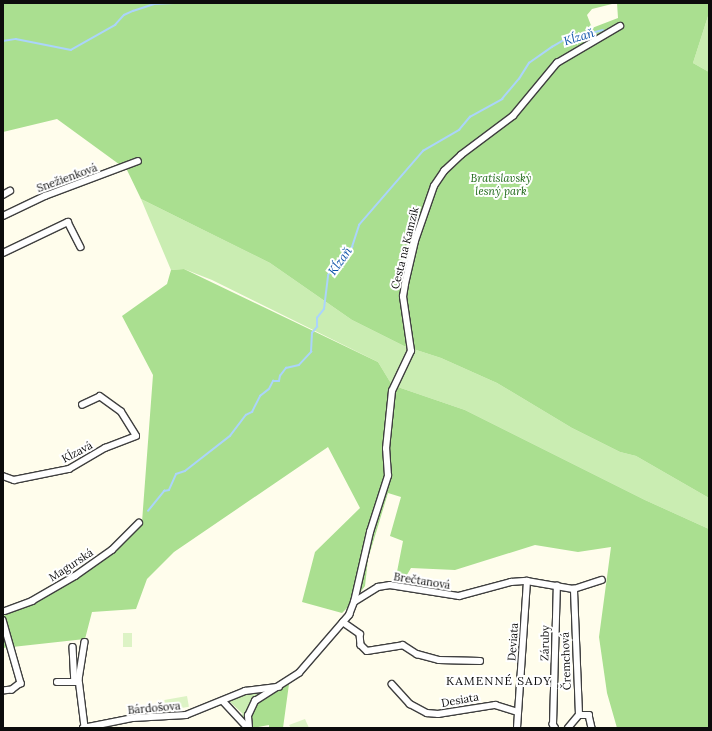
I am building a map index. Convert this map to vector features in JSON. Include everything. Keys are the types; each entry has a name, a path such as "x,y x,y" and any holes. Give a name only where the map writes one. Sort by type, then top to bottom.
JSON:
{"street":[{"name":"Cesta na Kamzík","path":"354,602 370,532 388,476 386,449 392,391 411,351 404,290 415,241 434,186 444,171 461,155 512,116 557,63 620,26"},
{"name":"Snežienková","path":"3,216 45,196 138,161"},
{"path":"3,194 10,191"},
{"path":"3,253 68,222 81,247"},
{"name":"Kĺzavá","path":"3,476 14,480 69,469 105,448 136,436 121,412 100,397 83,406"},
{"name":"Magurská","path":"5,611 32,601 75,576 112,550 139,523"},
{"name":"Brečtanová","path":"249,728 248,716 251,707 256,701 299,673 343,622 354,602 378,587 390,585 459,596 504,583 527,581 574,589 602,580"},
{"name":"Deviata","path":"516,728 527,581"},
{"name":"Záruby","path":"554,726 556,586"},
{"name":"Čremchová","path":"574,589 579,715"},
{"path":"3,620 21,683 12,690 3,691"},
{"path":"343,622 360,634 361,645 367,651 403,645 417,654 439,660 480,661"},
{"name":"Bárdošova","path":"77,682 85,642"},
{"name":"Bárdošova","path":"72,647 84,727 133,718 186,715 223,701"},
{"path":"57,682 77,682"},
{"name":"Desiata","path":"392,684 410,704 427,712 443,713 495,705 518,712"},
{"name":"Brečtanová","path":"223,701 246,691 279,687"},
{"path":"223,701 249,728"},
{"path":"568,728 579,715 589,714 592,728"}],"green space":[{"name":"Bratislavský lesný park","path":"3,3 616,3 592,9 587,15 592,28 618,18 617,3 709,3 709,13 693,63 709,72 709,498 636,456 620,452 572,428 497,383 441,358 404,346 352,320 270,263 141,199 127,170 57,119 3,132"},
{"path":"709,13 709,72 693,63"},
{"path":"141,199 270,263 352,320 404,346 441,358 497,383 572,428 620,452 636,456 709,498 709,529 645,500 465,410 392,385 378,362 212,280 184,269 171,270"},
{"path":"184,269 378,362 392,385 465,410 645,500 709,529 709,728 617,728 607,693 599,637 611,547 578,552 535,545 455,570 411,568 402,583 395,582 403,541 390,536 401,497 388,493 368,559 365,586 353,602 342,613 302,602 315,552 360,508 328,447 174,552 147,579 136,609 92,612 85,639 3,648 3,616 35,602 113,550 142,522 153,375 122,316 167,284 171,270"},
{"path":"123,633 132,633 132,647 123,647"},
{"path":"289,684 283,728 269,728 269,725 253,728 250,717 254,706"},
{"path":"274,688 253,701 248,708 245,721 240,716 243,714 229,701 239,695"},
{"path":"187,696 189,707 166,711 164,700"},
{"path":"305,719 309,728 291,728 289,725"}],"waterway":[{"path":"3,41 16,39 71,50 115,25 124,15 154,4 174,3"},
{"name":"Kĺzaň","path":"148,511 164,491 169,490 176,474 185,471 230,436 246,415 252,412 260,396 269,389 273,381 279,381 280,376 286,368 299,365 311,352 312,333 317,327 317,318 324,309 328,275 352,247 359,225 423,151 459,130 470,117 502,99 519,79 529,63 552,47 564,40 603,30"}],"district":[{"name":"KAMENNÉ SADY","path":"499,681"}]}
